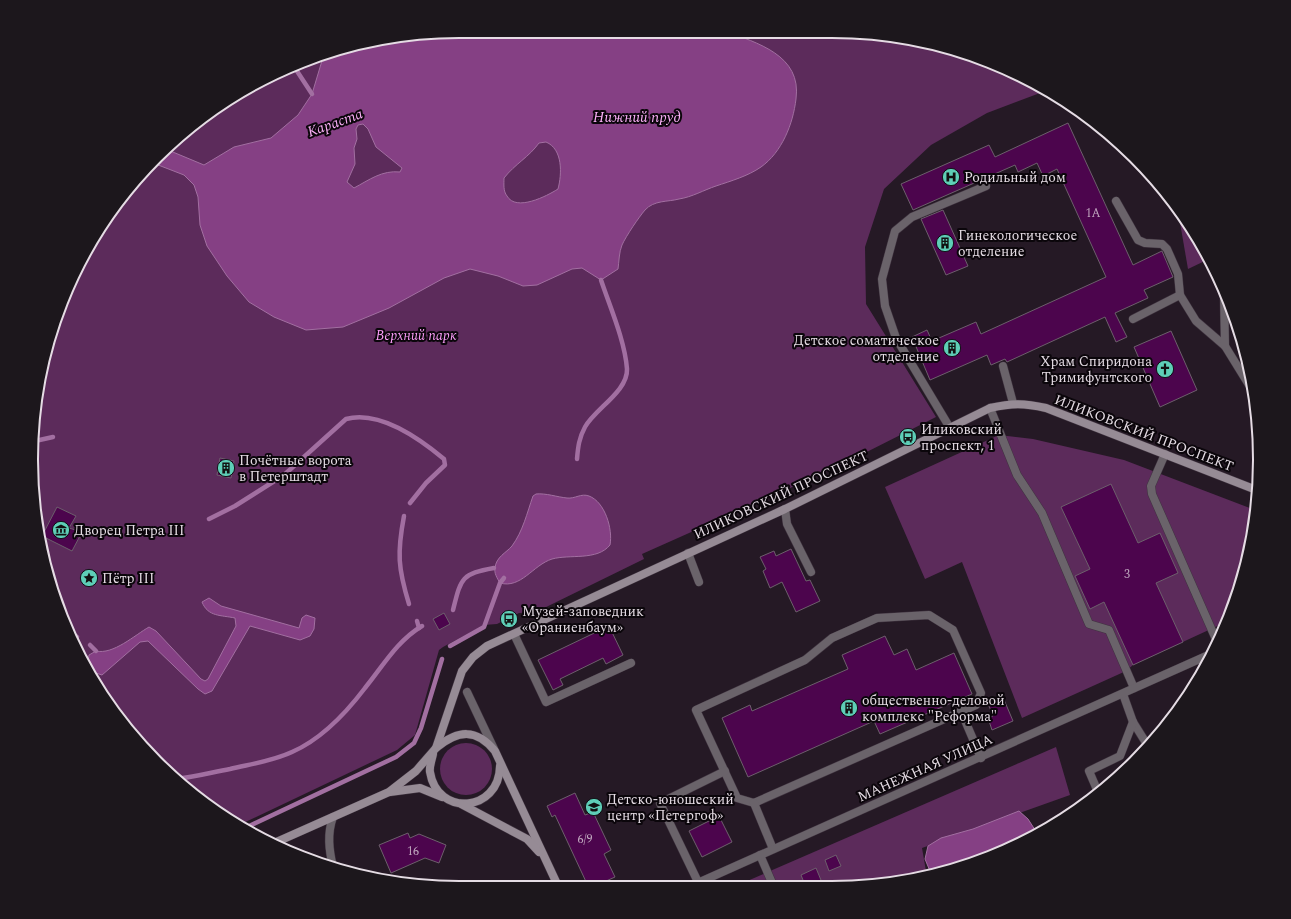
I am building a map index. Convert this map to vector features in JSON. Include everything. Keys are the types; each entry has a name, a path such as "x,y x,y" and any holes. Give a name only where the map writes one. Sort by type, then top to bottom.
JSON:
{"main road":[{"name":"ИЛИКОВСКИЙ ПРОСПЕКТ","path":"279,841 389,792 416,771 435,750 462,671 473,657 487,646 785,509 990,408 1013,403 1029,404 1046,408 1252,489"},
{"path":"546,860 527,839 443,796 434,786 430,771 435,750 447,739 458,734 474,735 488,742 496,751 500,764 546,860 554,881"},
{"path":"459,804 476,803 486,798 496,787 500,775 500,764"},
{"name":"ИЛИКОВСКИЙ ПРОСПЕКТ","path":"389,792 420,788 459,804"}],"street":[{"path":"950,428 896,338 885,306 882,280 895,231 912,217 986,186"},
{"path":"1116,201 1138,240 1145,243 1162,244 1167,249 1178,274 1180,295 1196,321 1225,346 1245,379"},
{"path":"1133,319 1180,295"},
{"path":"1224,306 1225,346"},
{"path":"1003,366 1013,403"},
{"path":"990,408 1017,475 1042,513 1089,624 1109,630 1134,688"},
{"path":"1165,454 1151,486 1152,494 1214,636"},
{"path":"785,509 787,524 811,572"},
{"path":"688,553 699,582"},
{"path":"929,615 952,630 981,693 976,705 961,711 754,803 737,798 696,710 805,660 832,638 877,618 929,615"},
{"path":"514,634 546,702 631,663"},
{"name":"МАНЕЖНАЯ УЛИЦА","path":"701,881 981,758 1204,657"},
{"path":"466,692 496,751"},
{"path":"1123,694 1133,722 1145,741"},
{"path":"961,711 981,758"},
{"path":"1096,787 1089,771 1120,756 1133,722"},
{"path":"693,881 660,803 724,771"},
{"path":"754,803 773,849"},
{"path":"332,861 329,828 333,817"},
{"path":"760,855 771,881"}],"green space":[{"name":"Верхний парк","path":"432,39 859,39 914,46 941,52 993,70 1040,93 987,113 931,145 884,189 865,247 866,304 936,417 837,467 642,554 644,559 536,612 519,613 497,624 484,625 443,647 439,650 415,735 397,750 245,822 203,794 161,758 125,716 109,694 81,646 70,621 52,569 46,542 39,487 39,432 46,377 60,324 81,273 109,225 125,203 161,161 203,125 225,109 273,81 324,60 350,52 377,46"},
{"path":"1180,222 1204,261 1188,269"},
{"path":"999,435 1033,439 1124,460 1250,508 1245,542 1239,569 1219,625 1133,665 1126,671 1022,718 962,562 925,579 885,487"},
{"path":"461,743 471,743 485,750 492,764 492,774 485,788 471,795 461,795 451,791 444,784 440,774 440,764 444,754 451,747"},
{"path":"1056,747 1070,795 922,848 926,870 859,880 747,881"}],"water":[{"name":"Нижний пруд","path":"460,38 744,38 763,46 785,61 792,72 796,84 796,99 789,128 775,154 761,167 739,178 689,197 653,204 645,210 626,237 622,245 618,269 601,280 582,268 572,269 537,285 523,286 498,276 470,269 444,278 389,308 343,327 306,330 274,317 249,302 227,276 207,246 200,225 198,197 194,185 184,175 158,165 172,152 204,165 234,147 271,138 298,115 312,94 322,61 324,60 377,46 432,39","holes":["363,124 368,129 376,147 402,168 400,172 381,174 354,188 347,182 355,164 354,148 357,139 356,129 358,125","546,142 552,145 556,150 560,162 558,189 532,201 524,203 511,201 505,192 504,178 539,143"]},
{"path":"536,494 563,498 586,495 595,499 607,517 611,539 610,545 605,550 591,555 552,559 539,566 521,580 507,584 500,583 495,574 497,561 516,540 533,496"},
{"path":"209,598 221,606 299,628 302,618 306,615 315,618 314,629 310,636 300,640 250,626 212,691 205,694 148,641 140,642 102,675 95,672 88,660 89,655 96,651 109,650 124,644 149,627 156,631 201,679 205,681 208,679 236,626 235,618 211,613 202,602"},
{"path":"1019,811 1028,819 1034,829 993,849 967,859 929,870 925,859 928,846 941,838 973,829"}],"building":[{"path":"1068,123 1133,265 1162,251 1173,277 1144,290 1148,298 1115,313 1127,337 1116,342 1105,317 1007,362 1005,359 991,365 987,355 930,380 912,337 927,330 932,341 976,322 981,334 1106,277 1057,169 1043,176 1037,163 1018,172 1015,165 913,210 901,184 989,145 995,157"},
{"name":"Гинекологическое отделение","path":"943,210 968,266 946,275 921,219"},
{"name":"Храм Спиридона Тримифунтского","path":"1171,331 1197,390 1160,407 1134,347"},
{"name":"Почётные ворота в Петерштадт","path":"220,458 234,461 231,478 217,475"},
{"path":"1111,484 1138,543 1160,533 1178,573 1156,583 1183,642 1133,665 1104,602 1090,609 1075,576 1090,569 1061,507"},
{"name":"Дворец Петра III","path":"57,507 76,516 69,528 82,532 72,551 45,538 44,531"},
{"path":"791,549 806,581 810,580 820,601 796,612 782,582 770,588 763,571 766,569 760,557 774,551 776,556"},
{"path":"444,613 450,624 439,630 433,619"},
{"path":"609,626 623,655 606,664 603,658 560,679 563,685 553,690 538,660"},
{"name":"oбщеcтвенно-деловoй кoмплeкc \"Peфoрма\"","path":"885,636 894,655 907,649 916,670 954,653 972,694 880,734 874,721 748,777 722,718 750,705 752,711 848,669 842,655"},
{"path":"1002,695 1013,721 992,730 988,718 993,716 987,701"},
{"path":"575,793 585,815 593,812 611,850 604,854 615,877 606,881 586,881 555,815 552,817 547,806"},
{"path":"719,816 732,842 702,857 689,831"},
{"path":"408,833 410,838 419,834 446,845 439,863 425,858 391,873 379,845"},
{"path":"836,855 841,866 829,871 825,860"},
{"path":"816,868 821,881 803,881 801,875"}],"waterway":[{"path":"297,71 312,94"},
{"path":"577,459 579,443 585,427 617,392 626,377 626,358 613,313 601,280"},
{"path":"209,519 235,506 284,475 346,419 359,417 385,422 398,428 423,443 444,459 445,465 426,483 410,503"},
{"path":"39,440 53,437"},
{"path":"404,516 400,540 400,560 409,604"},
{"path":"453,610 458,591 464,579 469,575 494,568"},
{"path":"450,646 484,627 500,583 504,578"},
{"path":"417,621 419,628"},
{"path":"184,778 270,760 303,747 323,733 341,716 398,646 422,626"},
{"path":"90,645 96,651"},
{"path":"250,826 396,757 414,743 421,728 442,659"}],"place":[{"name":"Родильный дом","path":"951,177"},
{"name":"Гинекологическое отделение","path":"945,243"},
{"name":"Детское соматическое отделение","path":"952,348"},
{"name":"Храм Спиридона Тримифунтского","path":"1165,369"},
{"name":"Иликовский проспект, 1","path":"908,437"},
{"name":"Почётные ворота в Петерштадт","path":"226,468"},
{"name":"Дворец Петра III","path":"61,530"},
{"name":"Пётр III","path":"89,578"},
{"name":"Музей-заповедник «Ораниенбаум»","path":"509,619"},
{"name":"oбщеcтвенно-деловoй кoмплeкc \"Peфoрма\"","path":"849,708"},
{"name":"Детско-юношеский центр «Петергоф»","path":"594,807"}],"water label":[{"name":"Караста","path":"335,123"}]}
